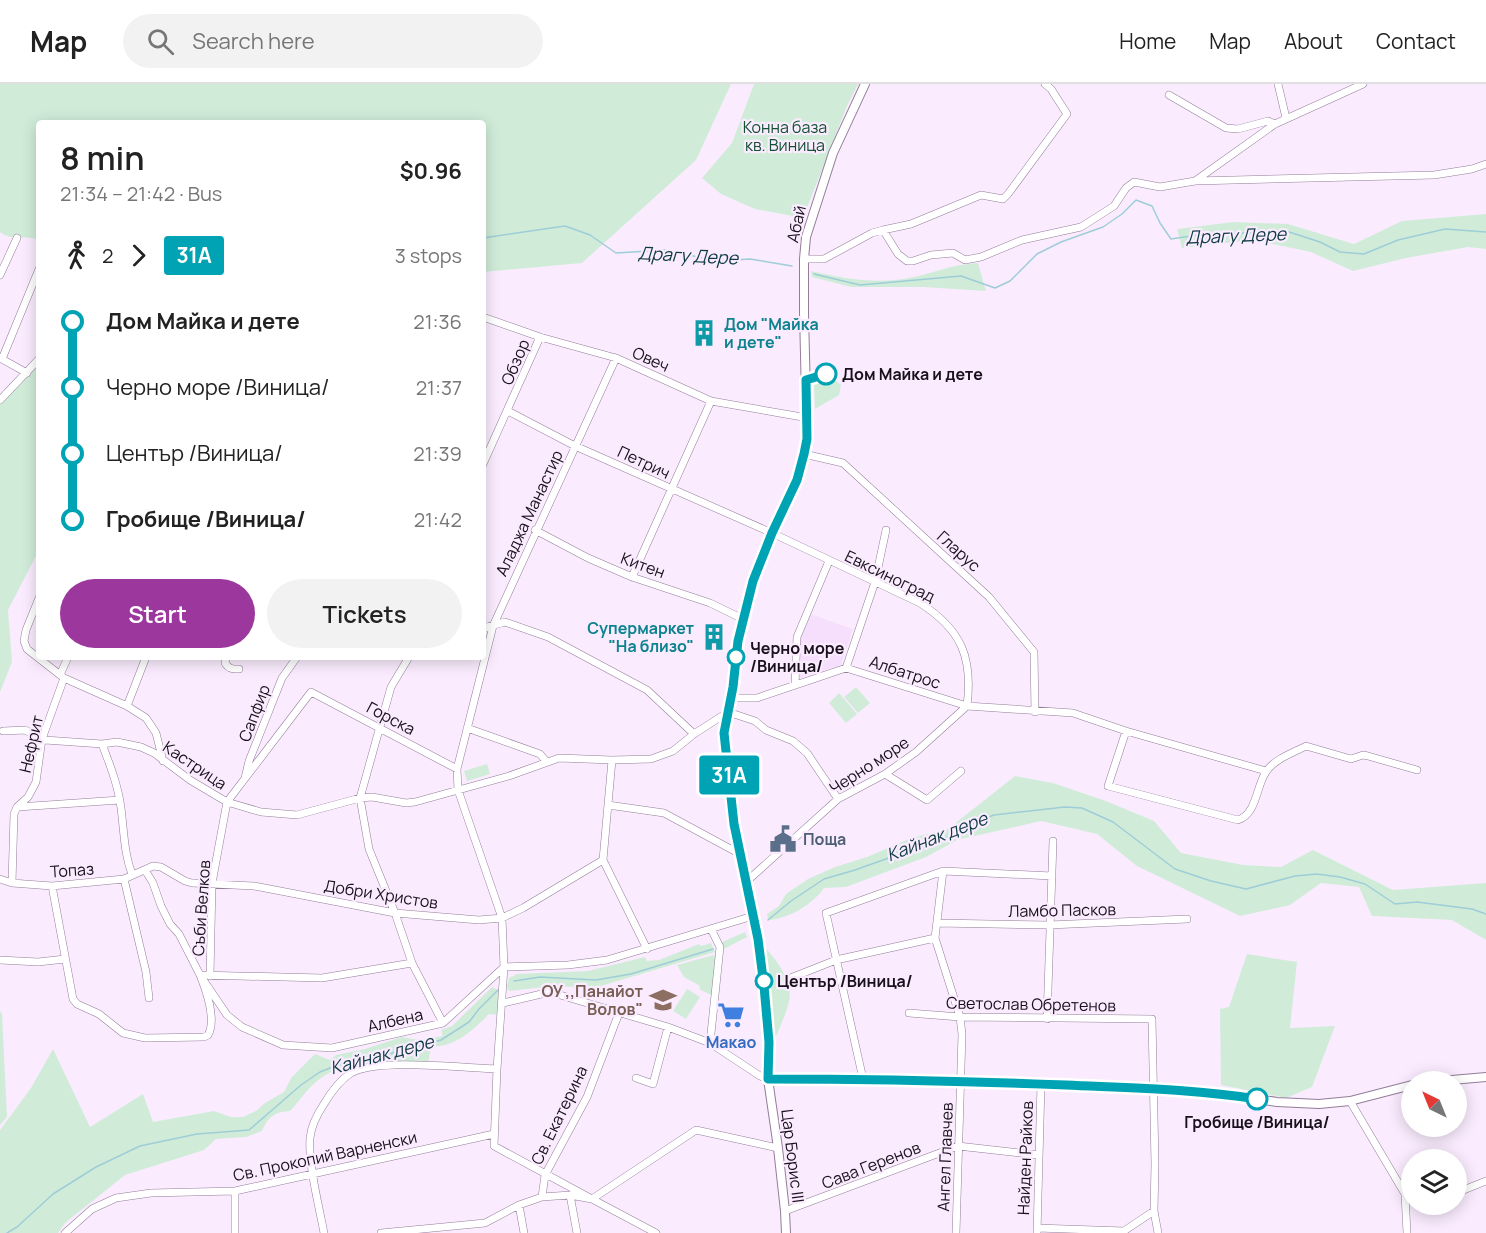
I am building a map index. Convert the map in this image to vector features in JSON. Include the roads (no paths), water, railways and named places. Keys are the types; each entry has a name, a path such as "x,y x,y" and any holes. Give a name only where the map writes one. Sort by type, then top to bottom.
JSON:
{"street":[{"name":"Абай","path":"806,380 804,259 806,237 833,153 865,84"},
{"path":"804,259 824,259 872,233 911,224 981,195 1002,199 1067,114 1051,89 1045,84"},
{"path":"1278,84 1286,118"},
{"path":"1195,181 1275,124 1363,84"},
{"path":"1169,94 1226,128 1238,129 1268,121 1275,124"},
{"path":"883,230 898,254 907,261 953,253 965,261 1022,240 1081,227 1114,206 1126,188 1134,182 1160,187 1195,181 1434,175 1472,169 1486,164"},
{"path":"0,275 17,238"},
{"path":"27,373 1,359 36,276"},
{"name":"Овеч","path":"486,318 540,337 616,358 711,401 808,418"},
{"name":"Обзор","path":"486,458 540,337"},
{"name":"Аладжа Манастир","path":"486,653 493,626 535,530 616,358"},
{"path":"0,400 36,362"},
{"name":"Цар Борис III","path":"786,1233 778,1148 768,1079 769,1042 764,986 753,916 734,824 724,733 738,641 753,581 797,480 804,454 808,418 806,380"},
{"path":"632,577 711,401"},
{"name":"Петрич","path":"508,411 575,446 772,533"},
{"name":"Гларус","path":"804,454 843,463 989,597 1034,652 1035,712"},
{"name":"Китен","path":"535,530 588,558 632,577 710,603 743,619"},
{"path":"846,668 875,582 886,530"},
{"name":"Евксиноград","path":"772,533 920,603 940,616 949,626 963,651 967,664 969,686 967,706"},
{"path":"795,684 797,637 829,561"},
{"path":"36,605 24,641 27,649 36,656"},
{"path":"486,627 506,622 548,638 647,690 694,734"},
{"path":"41,660 62,677 127,706 146,718 156,733 163,761"},
{"name":"Нефрит","path":"17,807 28,797 36,782 42,739 67,660"},
{"path":"127,706 145,660"},
{"path":"226,660 228,667 239,669"},
{"name":"Сапфир","path":"243,783 249,761 282,678 295,660"},
{"path":"407,660 391,687 360,798 369,849 412,963 443,1023"},
{"name":"Аладжа Манастир","path":"484,660 457,769 458,790 502,918 504,991 494,1134"},
{"name":"Албатрос","path":"730,698 757,698 846,668 967,706"},
{"name":"Съби Велков","path":"210,976 212,883 227,802 311,692"},
{"name":"Горска","path":"311,692 457,769"},
{"path":"967,706 1073,713 1126,731 1266,771"},
{"name":"Черно море","path":"746,882 838,799 885,774 916,752 967,706"},
{"path":"728,712 755,721 765,730 793,741 807,753 838,799"},
{"name":"Кастрица","path":"3,731 25,730 42,739 102,744 128,743 154,753 227,802 261,812 297,814 360,798 372,797 406,803 509,776 559,758 651,759 673,751 728,712"},
{"path":"467,728 540,754 546,761"},
{"path":"1126,731 1108,786 1238,820 1247,816 1266,771 1281,759 1306,746 1351,759 1363,755 1368,756 1417,770"},
{"path":"102,744 116,781 126,858 132,874"},
{"path":"612,760 603,860 647,949"},
{"path":"885,774 927,800 961,771"},
{"path":"12,883 14,814 17,807 120,800"},
{"path":"608,805 664,813 740,854"},
{"path":"1047,1019 1053,841"},
{"name":"Добри Христов","path":"145,870 153,866 161,867 184,881 203,885 212,883 254,886 395,913 479,920 502,918 524,908 603,860"},
{"name":"Топаз","path":"0,879 12,883 52,886 124,879 145,870"},
{"name":"Албена","path":"145,870 170,924 179,934 200,975 227,1015 242,1027 283,1045 332,1048 443,1023 504,967"},
{"path":"862,1080 826,913 944,871 1052,876"},
{"name":"Ангел Главчев","path":"944,871 935,938 960,1017 962,1034 956,1233"},
{"path":"124,879 146,972 149,998"},
{"path":"52,886 73,999 77,1004 99,1014 123,1033 146,1038 204,1037 208,1035 211,1027 209,997 200,975 322,978 412,963"},
{"path":"504,967 607,960 753,916"},
{"name":"Ламбо Пасков","path":"937,923 1049,925 1187,919"},
{"path":"710,1043 716,1003 714,996 720,946 711,929"},
{"path":"788,979 836,960 935,938"},
{"path":"0,960 38,962 65,958"},
{"path":"503,1003 550,992 668,1027 710,1043 768,1079 1041,1084 1154,1089 1218,1093 1274,1101 1319,1104 1350,1101 1401,1088"},
{"name":"Св. Екатерина","path":"542,1197 545,1175 587,1096 619,1013"},
{"name":"Светослав Обретенов","path":"909,1013 960,1017 1152,1019 1154,1089"},
{"path":"636,1078 653,1084 668,1027"},
{"path":"324,1233 310,1137 315,1122 331,1092 352,1073 378,1065 497,1069"},
{"path":"1467,1079 1486,1077"},
{"name":"Найден Райков","path":"1037,1231 1041,1084"},
{"path":"1154,1089 1154,1212 1158,1233"},
{"path":"1350,1101 1401,1184"},
{"path":"381,1233 485,1223 519,1205 542,1197 570,1195 592,1199 696,1130 778,1148"},
{"path":"494,1134 494,1146 656,1233"},
{"name":"Св. Прокопий Варненски","path":"65,1233 92,1209 116,1198 152,1193 235,1191 494,1134"},
{"name":"Сава Геренов","path":"785,1211 958,1146 1038,1155"},
{"path":"1467,1189 1486,1181"},
{"path":"235,1191 235,1233"},
{"path":"570,1195 577,1233"},
{"path":"519,1205 524,1233"},
{"path":"1037,1231 1124,1231 1154,1212"},
{"path":"1407,1215 1407,1233"}],"waterway":[{"name":"Драгу Дере","path":"814,274 860,285 961,276 995,288 1010,281 1037,254 1061,242 1103,227 1122,214 1136,200 1152,206 1171,239 1198,235 1286,231 1320,242 1340,252 1364,254 1398,240 1445,229 1486,232"},
{"name":"Драгу Дере","path":"486,238 565,226 590,235 616,253 665,250 717,261 750,259 792,266"},
{"name":"Кайнак дере","path":"768,920 824,879 953,835 958,829 994,815 1065,807 1082,808 1113,822 1175,869 1211,881 1246,889 1295,876 1317,874 1365,884 1395,904 1417,902 1472,909 1486,914"},
{"name":"Кайнак дере","path":"514,981 540,977 596,980 631,974 713,949"},
{"name":"Кайнак дере","path":"7,1233 17,1227 53,1194 96,1167 140,1146 197,1134 249,1130 301,1085 320,1072 347,1061 392,1053 441,1040 469,1022 498,990"}],"place":[{"name":"Дом \"Майка и дете\"","path":"704,333"},
{"name":"Дом Майка и дете","path":"826,374"},
{"name":"Супермаркет \"На близо\"","path":"714,637"},
{"name":"Черно море /Виница/","path":"736,657"},
{"name":"Поща","path":"783,839"},
{"name":"Център /Виница/","path":"764,981"},
{"name":"ОУ ,,Панайот Волов\"","path":"663,1000"},
{"name":"Макао","path":"731,1015"},
{"name":"Гробище /Виница/","path":"1257,1099"}],"park label":[{"name":"Конна база кв. Виница","path":"785,136"}]}
